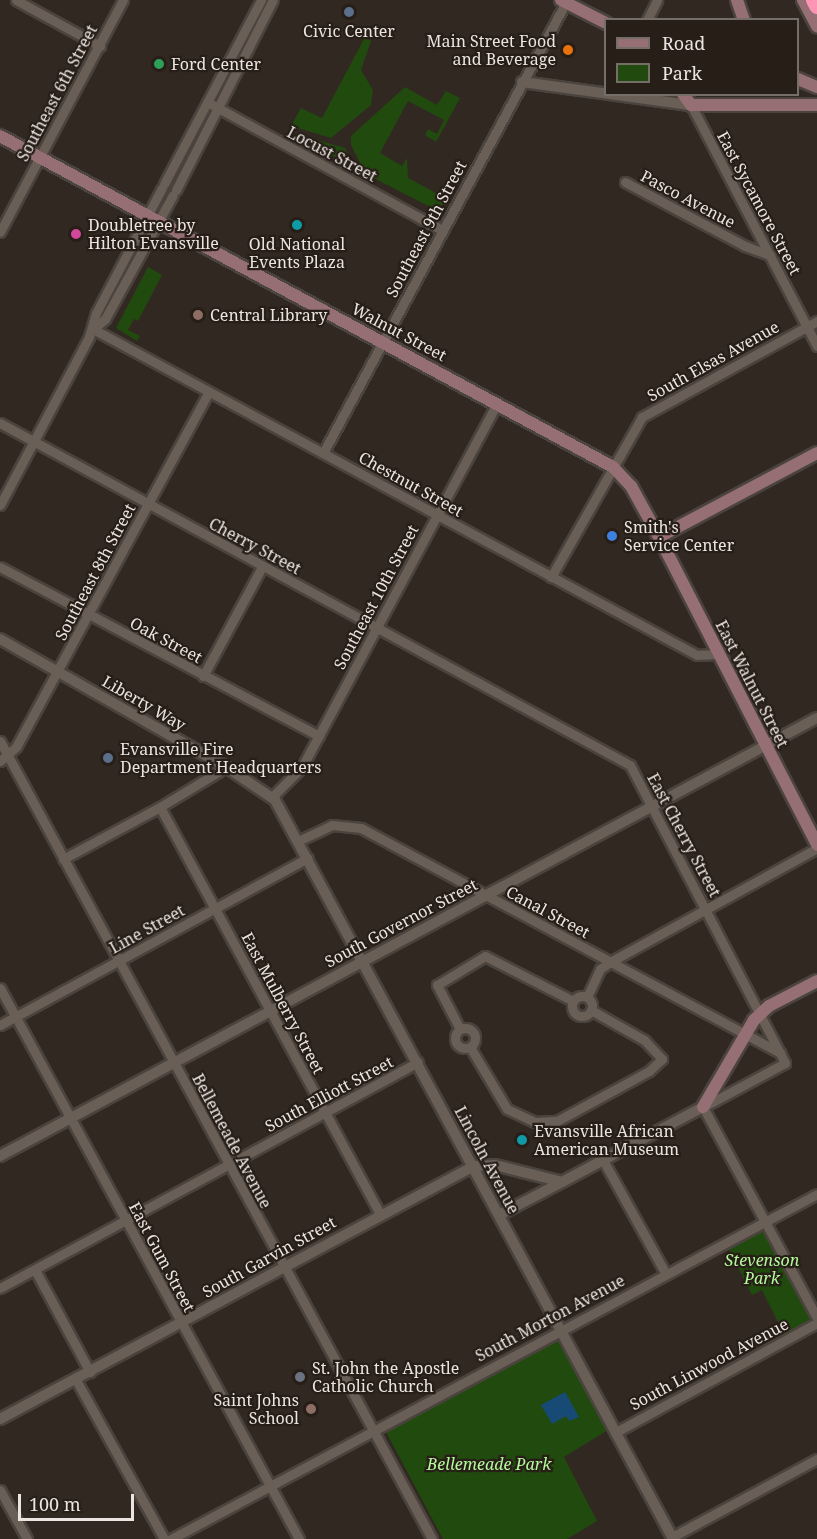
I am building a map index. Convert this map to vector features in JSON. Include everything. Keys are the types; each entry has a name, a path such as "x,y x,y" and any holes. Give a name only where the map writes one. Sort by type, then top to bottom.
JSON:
{"highway":[{"path":"814,0 817,6"}],"main road":[{"path":"737,0 743,18"},
{"path":"803,0 817,26"},
{"path":"563,1 604,23"},
{"path":"799,79 817,87"},
{"path":"685,96 691,105 817,105"},
{"name":"Walnut Street","path":"0,136 613,467 631,486 659,537"},
{"path":"659,537 817,453"},
{"name":"East Walnut Street","path":"659,537 817,847"},
{"path":"703,1107 761,1013 817,981"}],"street":[{"path":"16,0 100,46"},
{"name":"Southeast 6th Street","path":"0,232 123,0"},
{"path":"0,505 93,329 96,313 209,103 261,0"},
{"path":"93,329 105,319 159,221 273,0"},
{"path":"648,18 657,0"},
{"name":"Southeast 9th Street","path":"323,453 563,1"},
{"path":"522,82 604,93"},
{"path":"625,96 691,105"},
{"name":"Locust Street","path":"209,103 442,230"},
{"name":"East Sycamore Street","path":"691,105 817,346"},
{"name":"Pasco Avenue","path":"625,182 745,246 770,255"},
{"name":"South Elsas Avenue","path":"551,578 642,417 817,321"},
{"name":"Chestnut Street","path":"93,329 551,578 698,655 717,654"},
{"name":"Southeast 8th Street","path":"4,758 58,672 209,392"},
{"name":"Southeast 10th Street","path":"272,797 297,774 319,736 497,404"},
{"name":"Cherry Street","path":"0,423 262,567 497,692"},
{"name":"Oak Street","path":"0,567 319,736"},
{"path":"203,676 262,567"},
{"name":"Liberty Way","path":"0,639 223,765 272,797"},
{"name":"East Cherry Street","path":"497,692 626,762 652,806 780,1053"},
{"name":"South Governor Street","path":"0,1156 817,718"},
{"name":"Bellemeade Avenue","path":"0,741 4,758 63,859 432,1539"},
{"path":"63,859 160,807 218,772 223,765"},
{"name":"Lincoln Avenue","path":"272,797 308,858 673,1538"},
{"name":"East Mulberry Street","path":"160,807 380,1214"},
{"name":"Canal Street","path":"298,841 332,825 361,828 780,1053"},
{"path":"470,1047 507,1109 525,1119 557,1121 649,1071 662,1059 651,1045 591,1010 587,997 600,969 817,847"},
{"name":"Line Street","path":"0,1025 308,858"},
{"path":"460,1029 468,1028 474,1033 475,1041 470,1047 463,1048 456,1043 460,1029 437,985 484,956 494,958 573,1001 587,997"},
{"name":"East Gum Street","path":"0,988 299,1539"},
{"path":"573,1001 577,1015 591,1010"},
{"path":"499,1215 785,1063 780,1053"},
{"name":"South Elliott Street","path":"0,1288 418,1062"},
{"path":"703,1107 817,1318"},
{"path":"603,1160 666,1274"},
{"name":"South Garvin Street","path":"0,1418 76,1380 380,1214 474,1166 495,1165 562,1182"},
{"name":"South Morton Avenue","path":"171,1539 817,1194"},
{"path":"35,1270 90,1372"},
{"name":"South Linwood Avenue","path":"616,1432 817,1323"},
{"path":"76,1380 164,1539"},
{"path":"673,1538 817,1459"},
{"path":"0,1490 27,1539"}],"green space":[{"path":"365,37 371,41 361,70 373,90 371,105 331,138 291,126 301,108 322,118"},
{"path":"405,87 437,105 446,91 460,98 436,142 425,135 428,129 437,134 444,120 408,101 380,153 402,166 407,158 408,178 447,199 440,212 366,174 351,145 351,136"},
{"path":"300,135 345,148 353,167 298,137"},
{"path":"148,267 162,275 138,321 134,319 128,330 140,336 137,341 116,328"},
{"name":"Stevenson Park","path":"763,1229 812,1319 784,1334 762,1290 752,1295 728,1248"},
{"name":"Bellemeade Park","path":"558,1339 608,1430 564,1457 597,1521 567,1539 443,1539 386,1432"}],"water":[{"path":"565,1392 579,1417 569,1421 566,1416 552,1424 541,1405"}],"place":[{"name":"Civic Center","path":"349,12"},
{"name":"Main Street Food and Beverage","path":"568,50"},
{"name":"Ford Center","path":"159,64"},
{"name":"Old National Events Plaza","path":"297,225"},
{"name":"Doubletree by Hilton Evansville","path":"76,234"},
{"name":"Central Library","path":"198,315"},
{"name":"Smith's Service Center","path":"612,536"},
{"name":"Evansville Fire Department Headquarters","path":"108,758"},
{"name":"Evansville African American Museum","path":"522,1140"},
{"name":"St. John the Apostle Catholic Church","path":"300,1377"},
{"name":"Saint Johns School","path":"311,1409"}]}
